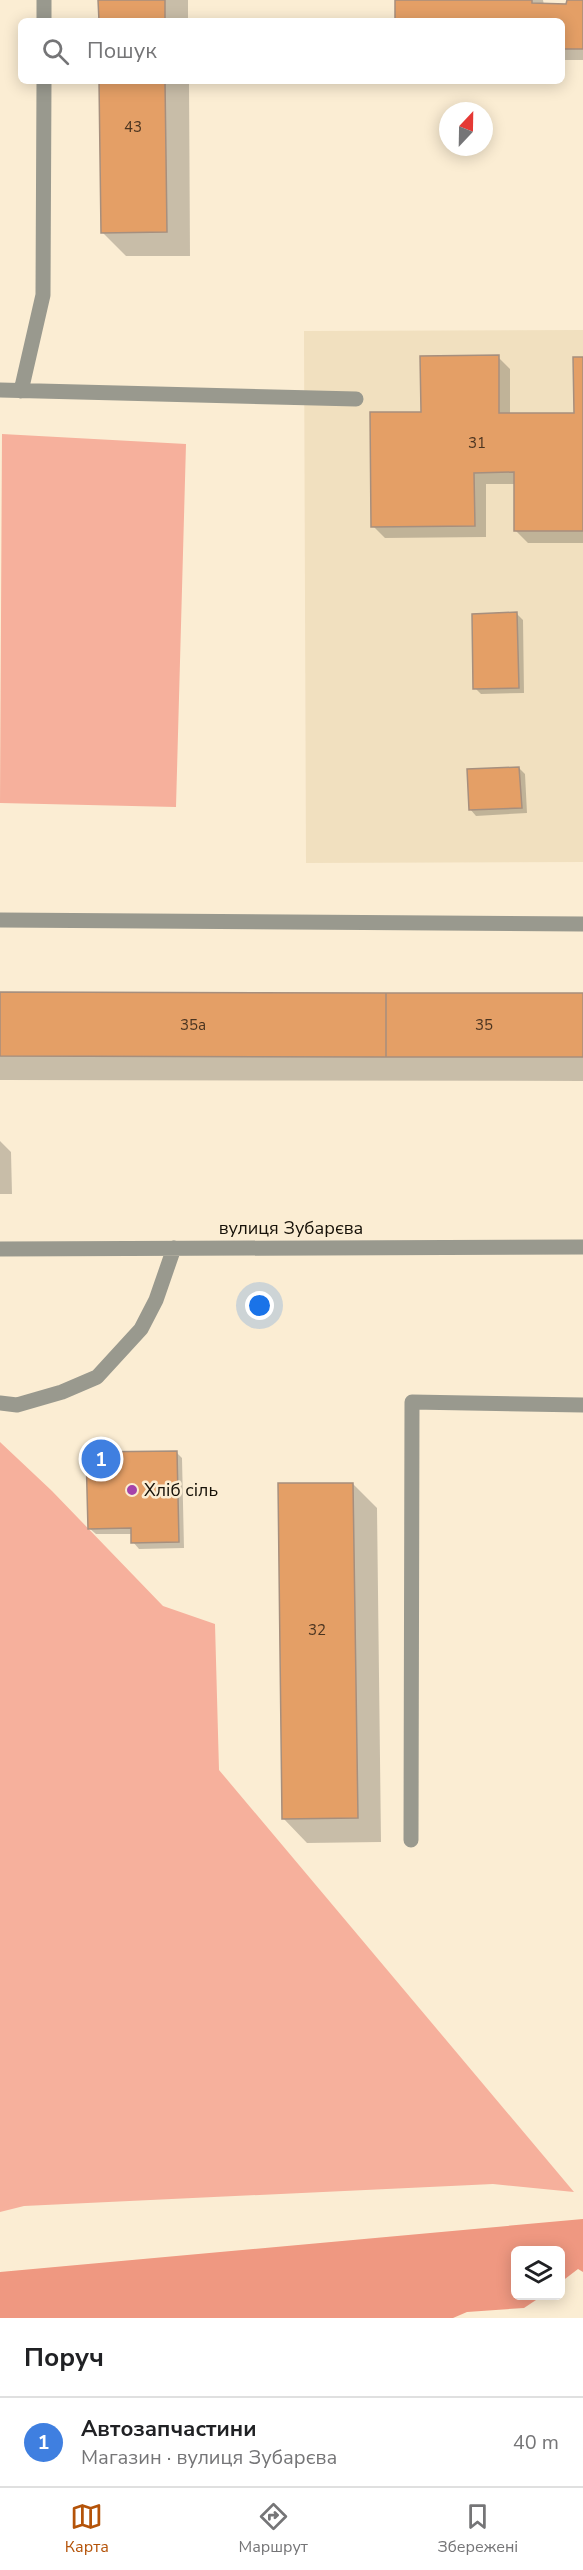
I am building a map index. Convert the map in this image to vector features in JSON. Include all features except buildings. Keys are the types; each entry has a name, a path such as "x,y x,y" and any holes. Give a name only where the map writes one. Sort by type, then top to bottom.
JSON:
{"street":[{"path":"44,0 44,18"},
{"path":"21,391 43,295 44,84"},
{"path":"0,390 356,399"},
{"path":"0,920 583,924"},
{"name":"вулиця Зубарєва","path":"0,1249 583,1247"},
{"path":"0,1403 17,1405 62,1392 97,1377 141,1329 156,1300 174,1248"},
{"path":"411,1840 412,1402 583,1405"}],"shaded area":[{"path":"583,330 583,862 306,863 304,331"},
{"path":"2,434 186,444 176,807 0,803"},
{"path":"0,1442 52,1491 163,1606 215,1624 219,1770 574,2192 493,2184 24,2206 0,2212"},
{"path":"583,2219 583,2272 578,2269 565,2279 565,2246 511,2246 511,2300 536,2300 524,2308 467,2312 453,2318 0,2318 0,2272"}],"place":[{"name":"Автозапчастини","path":"101,1459"},
{"name":"Хліб сіль","path":"132,1490"}]}
